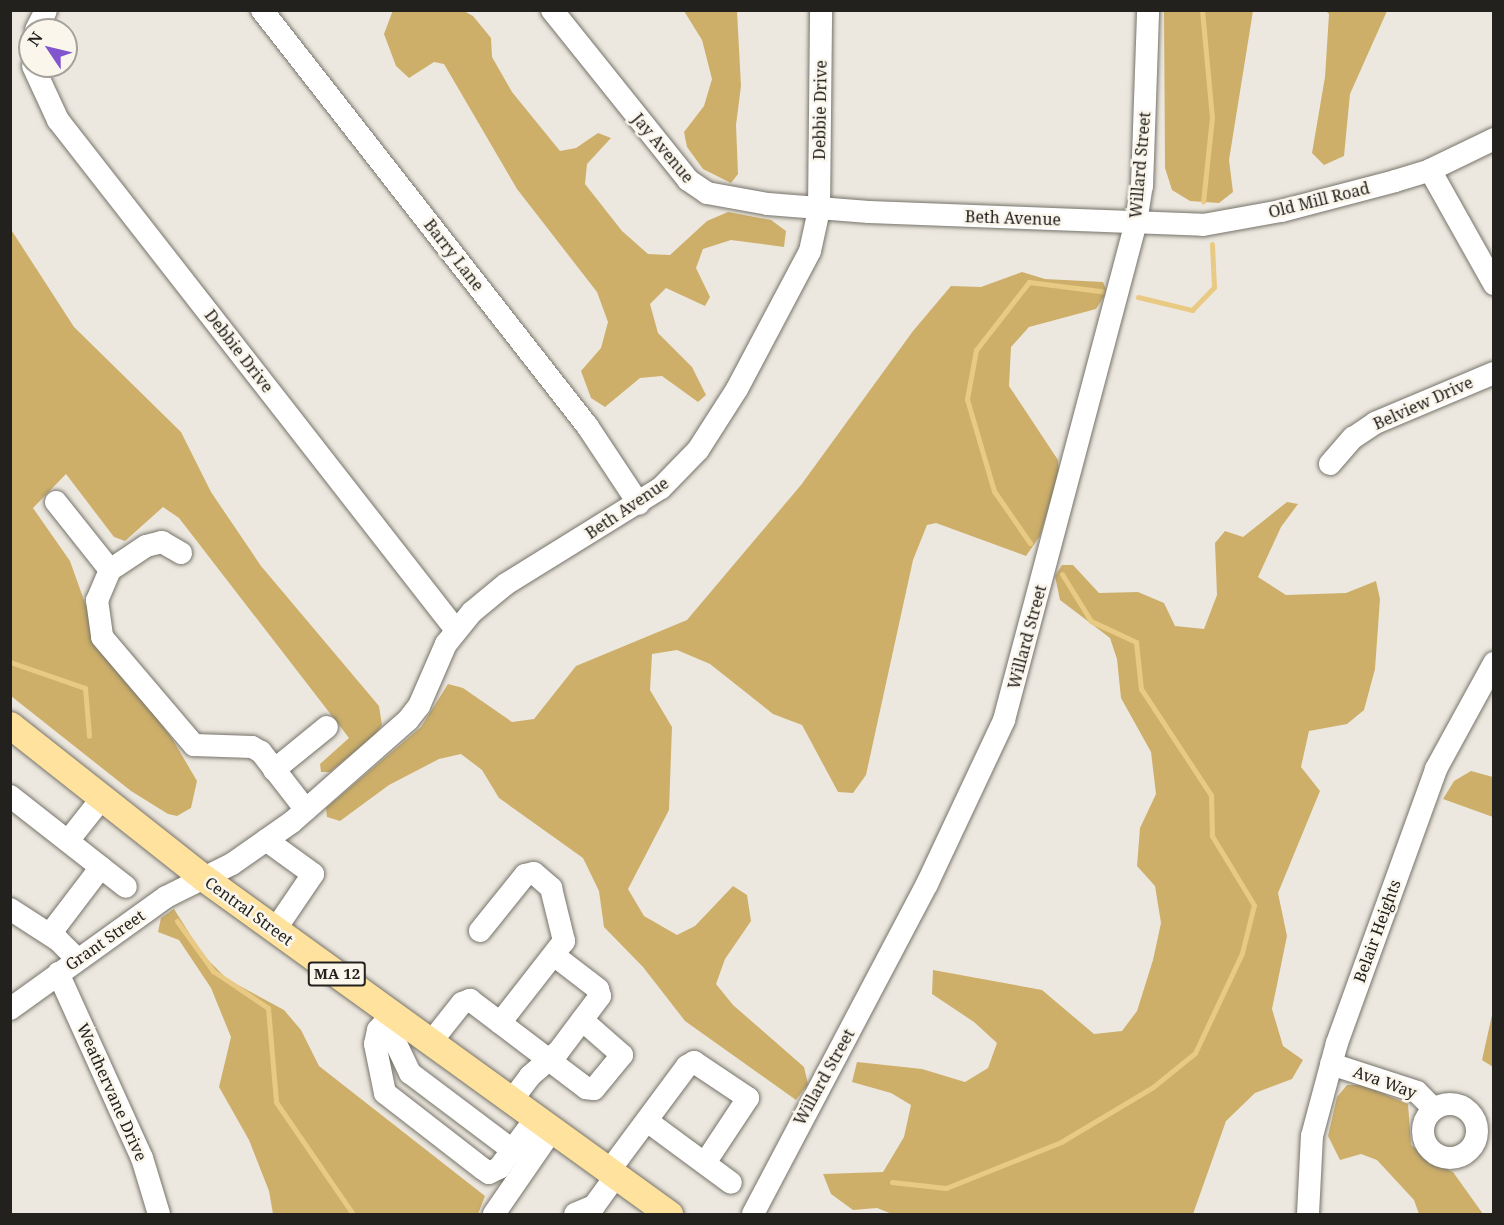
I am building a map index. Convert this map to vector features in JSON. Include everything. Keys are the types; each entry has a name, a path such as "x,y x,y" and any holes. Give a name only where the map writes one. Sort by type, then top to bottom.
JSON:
{"main road":[{"name":"Central Street","path":"10,725 204,878 669,1215"}],"street":[{"name":"Barry Lane","path":"262,10 588,427 639,504"},
{"name":"Jay Avenue","path":"552,10 669,159 697,187 731,198 819,210"},
{"name":"Debbie Drive","path":"819,210 821,10"},
{"name":"Willard Street","path":"753,1215 936,866 1004,720 1136,222 1142,186 1148,10"},
{"name":"Debbie Drive","path":"39,78 58,120 456,630"},
{"name":"Old Mill Road","path":"1136,222 1220,223 1329,199 1430,170 1494,139"},
{"path":"1430,170 1494,284"},
{"name":"Beth Avenue","path":"204,878 266,840 306,810 408,720 419,706 456,630 506,584 639,504 683,469 737,389 810,251 819,210 1136,222"},
{"name":"Belview Drive","path":"1330,464 1353,438 1375,423 1494,373"},
{"path":"56,502 110,570"},
{"path":"181,553 162,542 146,546 110,570 97,600 102,637 194,745 252,747 306,810"},
{"name":"Belair Heights","path":"1308,1215 1312,1136 1331,1064 1436,769 1494,663"},
{"path":"274,770 327,727"},
{"path":"10,796 126,887"},
{"path":"68,841 102,798"},
{"path":"266,840 313,874 311,882 275,930"},
{"path":"50,934 101,867"},
{"path":"480,931 525,875 534,873 551,888 564,932 564,941 555,956 500,1023"},
{"name":"Grant Street","path":"10,1009 58,972 166,897 204,878"},
{"path":"10,909 50,934 77,959"},
{"path":"512,1100 530,1076 550,1060 599,999 600,992 555,956"},
{"name":"Weathervane Drive","path":"58,972 142,1158 159,1215"},
{"path":"431,1042 464,1000 500,1023 586,1088 597,1088 622,1054 582,1020"},
{"path":"392,1014 378,1030 376,1052 383,1088 404,1110 489,1173 497,1171 512,1150 544,1124"},
{"path":"392,1014 389,1029 410,1073 512,1150"},
{"path":"587,1212 646,1121 692,1063 747,1096 746,1104 705,1163"},
{"name":"Ava Way","path":"1331,1064 1417,1092 1434,1109"},
{"path":"646,1121 731,1183"},
{"path":"494,1215 544,1124"}],"shaded area":[{"path":"393,10 464,11 473,16 491,38 492,57 512,92 560,151 576,148 598,133 611,138 587,164 585,184 622,231 648,254 670,255 707,221 728,212 771,220 786,231 784,247 731,240 703,249 696,268 710,297 705,306 666,288 650,304 658,333 692,367 706,395 698,402 662,376 640,378 605,407 591,398 581,371 601,348 608,322 597,292 517,189 444,64 434,62 409,78 396,66 384,34"},
{"path":"684,11 737,11 741,86 736,125 738,174 731,183 703,169 687,147 684,132 704,106 712,79 702,40"},
{"path":"1164,11 1253,11 1229,160 1233,192 1219,203 1190,201 1172,190 1165,168"},
{"path":"1326,11 1387,11 1350,94 1344,156 1324,165 1312,153 1325,77 1329,14"},
{"path":"10,228 74,327 181,432 211,492 261,566 379,706 382,725 375,735 330,772 321,772 320,764 349,738 179,518 163,507 125,541 114,537 66,474 33,508 70,561 96,634 173,740 197,781 191,808 177,816 168,814 131,791 11,696"},
{"path":"1022,272 1045,279 1103,282 1107,292 1096,309 1029,327 1011,347 1009,386 1058,460 1059,474 1040,536 1026,556 936,523 927,525 913,560 866,775 853,793 838,792 802,725 773,714 710,664 677,650 652,654 650,690 672,727 669,810 628,889 644,916 677,935 695,926 733,886 747,895 751,921 725,959 716,984 733,1005 804,1067 808,1084 796,1100 685,1021 643,967 604,927 599,891 583,858 499,798 482,770 461,754 439,759 389,785 340,821 327,817 326,808 421,727 448,684 463,688 512,722 534,719 576,666 687,620 801,485 913,331 951,286 981,287"},
{"path":"1287,502 1298,504 1281,527 1258,577 1286,595 1346,593 1376,581 1380,599 1375,669 1364,710 1347,724 1309,731 1301,767 1320,791 1278,893 1287,936 1272,1009 1283,1046 1303,1060 1292,1079 1255,1093 1226,1121 1193,1214 892,1214 877,1208 853,1210 831,1194 823,1174 883,1172 904,1137 911,1105 891,1093 852,1082 857,1062 922,1069 965,1082 988,1068 997,1043 974,1022 932,994 933,970 1042,990 1094,1034 1122,1031 1137,1011 1153,960 1161,923 1155,886 1137,866 1140,828 1156,794 1151,752 1121,698 1117,659 1110,638 1060,600 1055,576 1062,565 1073,565 1099,593 1138,592 1164,603 1175,626 1204,629 1217,595 1215,543 1225,531 1243,537"},
{"path":"1471,771 1493,777 1493,817 1443,799 1454,781"},
{"path":"174,909 203,955 227,979 284,1010 301,1030 319,1066 485,1196 478,1214 273,1214 269,1191 249,1140 219,1087 231,1037 211,988 179,940 158,932 161,918"},
{"path":"1493,979 1493,1067 1482,1060 1492,1015"},
{"path":"1347,1085 1362,1085 1408,1104 1411,1145 1430,1161 1453,1172 1483,1214 1419,1214 1414,1200 1377,1160 1361,1154 1340,1160 1328,1136 1337,1097"}],"waterway":[{"path":"1202,10 1212,117 1203,202"},
{"path":"1138,297 1192,310 1214,287 1212,244"},
{"path":"1030,543 994,491 967,399 976,350 1029,282 1107,292"},
{"path":"892,1182 946,1188 1061,1142 1153,1087 1195,1053 1242,953 1254,905 1212,836 1211,795 1141,689 1136,642 1091,621 1062,574"},
{"path":"10,662 85,688 89,736"},
{"path":"177,921 213,971 268,1008 276,1102 353,1214"}]}
